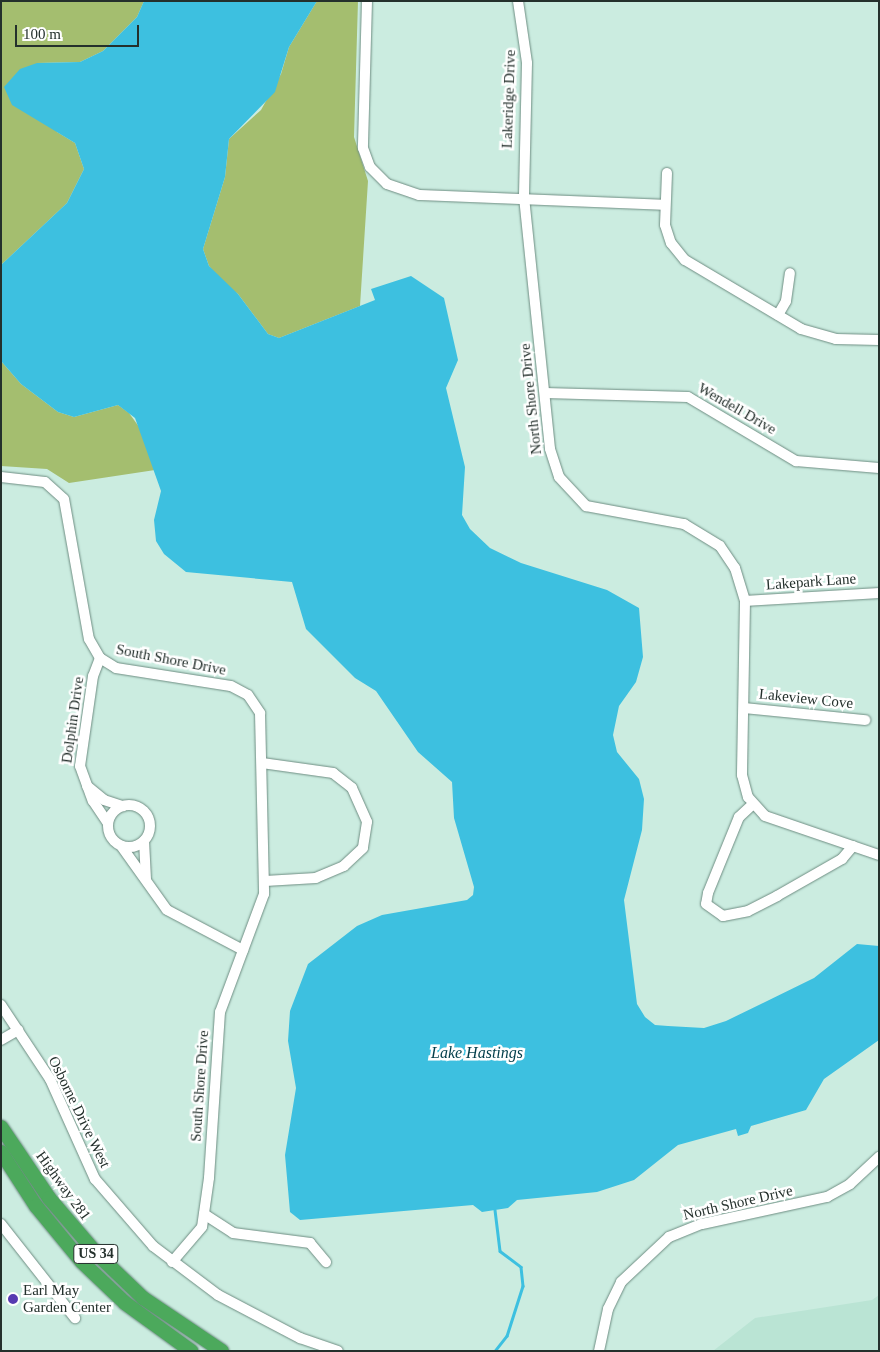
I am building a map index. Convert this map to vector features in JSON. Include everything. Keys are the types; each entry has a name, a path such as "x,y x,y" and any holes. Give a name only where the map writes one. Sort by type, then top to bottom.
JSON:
{"highway":[{"name":"Highway 281","path":"1,1127 55,1206 97,1254 144,1298 222,1351"},
{"name":"Highway 281","path":"1,1152 36,1206 82,1262 125,1303 191,1351"}],"street":[{"path":"367,1 362,136 366,158 377,177 408,194 524,197 664,205"},
{"name":"Lakeridge Drive","path":"518,1 527,63 524,197"},
{"path":"667,173 664,205 671,243 685,260 814,334 879,340"},
{"name":"North Shore Drive","path":"524,197 554,464 575,498 599,511 696,530 727,555 745,601 742,775 752,804"},
{"path":"778,315 786,301 790,273"},
{"name":"Wendell Drive","path":"545,393 688,397 796,461 879,468"},
{"name":"South Shore Drive","path":"1,477 45,482 64,500 90,639 100,658 116,668 231,686 248,695 260,713 265,881 261,909 243,950 220,1012 202,1227 172,1262"},
{"name":"Lakepark Lane","path":"745,601 879,593"},
{"name":"Dolphin Drive","path":"100,658 93,676 80,755 87,786 108,823 112,839 122,847 176,918 243,950"},
{"name":"Lakeview Cove","path":"744,708 865,720"},
{"path":"262,764 333,773 352,788 367,822 363,848 344,866 316,878 265,881"},
{"path":"87,786 104,800 123,806 136,806 148,816 150,830 144,842 146,879"},
{"path":"853,846 842,859 748,911 723,916 706,904 708,894 739,818 752,804 765,816 853,846 879,855"},
{"path":"108,823 123,806"},
{"path":"122,847 144,842"},
{"name":"Osborne Drive West","path":"1,1005 50,1079 95,1179 129,1221 172,1262 263,1320 338,1351"},
{"path":"1,1040 18,1030"},
{"name":"North Shore Drive","path":"599,1351 608,1309 621,1282 669,1237 702,1224 827,1197 850,1184 879,1157"},
{"path":"204,1214 233,1233 310,1243 326,1262"},
{"path":"1,1224 75,1318"}],"shaded area":[{"path":"879,1295 879,1351 713,1351 755,1318 872,1300"}],"green space":[{"path":"1,1 144,1 137,17 103,51 80,62 37,63 57,132 75,143 84,169 67,203 1,265"},
{"path":"317,1 358,1 354,137 368,181 360,306 279,338 268,334 238,294 223,283 209,266 203,249 225,177 229,139 261,110 281,74 289,47"},
{"path":"1,361 21,384 58,412 74,417 118,405 129,413 142,431 155,470 69,483 47,469 1,466"}],"water":[{"name":"Lake Hastings","path":"144,1 317,1 289,47 275,92 229,139 225,177 203,249 209,266 238,294 268,334 279,338 375,300 371,289 411,276 444,298 458,360 446,388 465,467 462,515 470,529 490,548 521,563 607,590 639,608 643,657 636,682 619,706 613,735 617,752 639,779 644,799 642,830 624,900 637,1004 645,1017 655,1025 704,1028 726,1021 814,978 857,944 879,946 879,1040 824,1079 806,1110 751,1126 748,1133 738,1136 736,1129 678,1145 634,1180 597,1192 517,1200 508,1208 482,1212 473,1205 300,1220 290,1212 285,1155 296,1088 288,1041 290,1011 308,964 357,926 382,915 467,900 473,895 474,887 454,818 452,782 418,752 376,691 355,678 306,629 292,582 186,572 164,554 156,541 154,520 161,491 135,418 118,405 74,417 58,412 21,384 1,361 1,265 67,203 84,169 75,143 12,105 4,87 20,69 37,63 80,62 103,51 137,17"}],"waterway":[{"path":"495,1210 500,1251 521,1267 523,1286 507,1336 496,1350"}],"place":[{"name":"Earl May Garden Center","path":"13,1299"}]}
